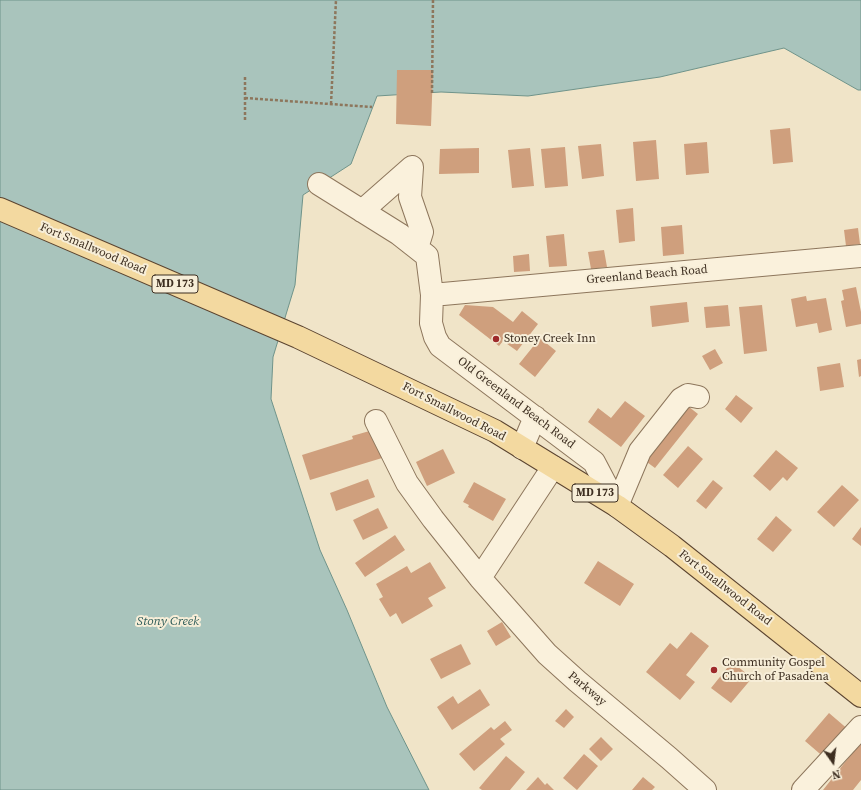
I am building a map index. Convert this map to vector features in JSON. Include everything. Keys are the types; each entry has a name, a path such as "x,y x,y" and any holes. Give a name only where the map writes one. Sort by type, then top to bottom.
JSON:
{"main road":[{"name":"Fort Smallwood Road","path":"0,209 298,337 488,428 617,506 672,546 861,696"}],"street":[{"path":"319,184 417,248 422,232 410,197 412,167 362,211"},
{"name":"Old Greenland Beach Road","path":"417,248 427,256 432,294 431,323 435,337 440,346 594,462 617,506"},
{"name":"Greenland Beach Road","path":"432,294 861,256"},
{"path":"617,506 633,464 640,452 681,399 688,395 698,397"},
{"path":"522,448 535,417"},
{"name":"Parkway","path":"376,421 407,483 433,519 480,578 547,654 705,790"},
{"path":"480,578 506,541 553,468"},
{"path":"803,790 861,727"}],"path":[{"path":"331,104 336,0"},
{"path":"432,93 433,0"},
{"path":"245,76 245,120"},
{"path":"245,98 372,107"}],"water":[{"name":"Stony Creek","path":"0,0 861,0 861,90 858,90 784,48 660,77 528,96 441,92 377,96 351,164 303,195 295,285 273,357 271,399 320,550 347,610 387,707 429,790 0,790"}],"building":[{"path":"397,70 433,70 431,126 396,124"},
{"path":"790,128 793,162 773,164 770,130"},
{"path":"656,140 659,179 636,181 633,142"},
{"path":"707,142 709,173 686,175 684,144"},
{"path":"601,144 604,176 582,179 578,146"},
{"path":"565,147 568,186 545,188 541,149"},
{"path":"479,148 479,173 439,174 440,149"},
{"path":"530,148 534,186 512,188 508,150"},
{"path":"633,208 635,241 619,243 616,210"},
{"path":"682,225 684,254 663,256 661,227"},
{"path":"858,228 860,244 846,246 844,230"},
{"path":"564,234 567,266 549,267 546,236"},
{"path":"604,250 607,267 591,269 588,252"},
{"path":"529,254 530,271 514,272 513,256"},
{"path":"856,287 861,312 861,324 846,327 841,301 844,300 842,290"},
{"path":"806,296 807,301 826,298 832,330 819,333 817,323 796,327 791,299"},
{"path":"687,302 689,322 652,327 650,306"},
{"path":"465,305 493,307 513,322 522,311 538,324 517,351 503,341 499,346 459,315"},
{"path":"728,305 730,326 706,328 704,307"},
{"path":"762,305 767,351 744,354 739,307"},
{"path":"540,338 556,351 535,377 519,364"},
{"path":"715,349 723,363 710,370 702,356"},
{"path":"861,359 861,376 859,377 857,360"},
{"path":"840,363 844,387 820,391 817,367"},
{"path":"736,395 753,408 741,423 725,409"},
{"path":"625,401 645,416 621,447 588,422 598,408 611,418"},
{"path":"684,403 698,414 655,468 640,457"},
{"path":"373,430 382,458 310,480 302,455 353,439 352,436"},
{"path":"688,446 703,459 678,488 663,475"},
{"path":"443,449 455,473 427,486 416,462"},
{"path":"776,450 798,468 787,481 783,477 770,491 753,476"},
{"path":"368,479 375,497 336,511 330,493"},
{"path":"713,480 723,488 706,509 696,501"},
{"path":"474,482 506,499 493,521 468,507 469,505 463,502"},
{"path":"842,485 859,500 834,527 817,512"},
{"path":"378,508 388,528 363,540 353,520"},
{"path":"776,516 792,530 773,552 757,539"},
{"path":"861,527 861,546 852,539"},
{"path":"395,535 405,550 365,577 355,563"},
{"path":"598,561 634,584 620,606 584,583"},
{"path":"430,562 446,588 428,598 433,606 402,624 396,613 390,617 379,599 383,597 376,584 407,566 411,573"},
{"path":"502,622 511,637 496,646 487,631"},
{"path":"691,632 709,646 686,675 695,682 680,700 646,672 670,643 677,649"},
{"path":"461,644 471,664 441,679 430,659"},
{"path":"732,662 752,678 731,703 711,688"},
{"path":"480,689 490,705 452,730 437,707 453,696 458,704"},
{"path":"566,709 574,717 564,728 555,721"},
{"path":"829,713 850,731 826,759 805,741"},
{"path":"505,721 512,730 500,739 505,744 474,771 459,754 491,727 494,730"},
{"path":"601,737 613,749 601,761 589,749"},
{"path":"861,742 861,780 853,790 823,790"},
{"path":"584,754 598,766 577,790 563,778"},
{"path":"506,756 525,772 510,790 482,790 479,788"},
{"path":"538,777 545,785 547,783 554,790 526,790"},
{"path":"643,777 655,787 652,790 632,790"}],"place":[{"name":"Stoney Creek Inn","path":"496,339"},
{"name":"Community Gospel Church of Pasadena","path":"714,670"}]}
